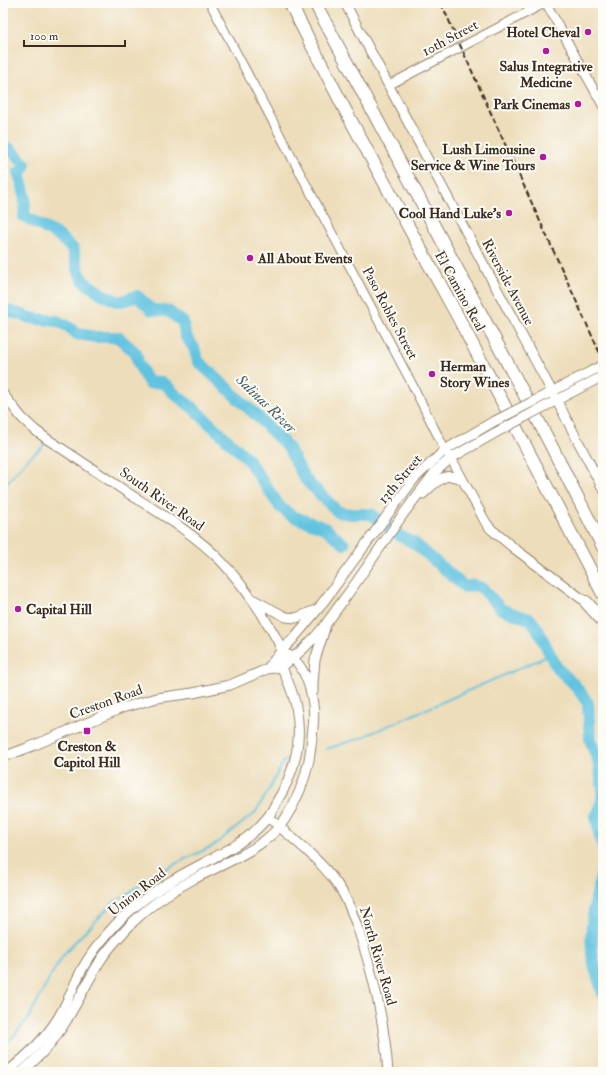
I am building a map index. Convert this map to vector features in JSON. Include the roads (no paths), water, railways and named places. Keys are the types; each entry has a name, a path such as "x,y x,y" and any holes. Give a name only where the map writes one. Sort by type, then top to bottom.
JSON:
{"highway":[{"name":"El Camino Real","path":"290,3 343,106 458,317 603,594"},
{"name":"El Camino Real","path":"315,3 532,408 603,547"},
{"path":"586,602 603,621"}],"main road":[{"name":"Riverside Avenue","path":"345,3 603,489"},
{"name":"13th Street","path":"282,650 294,638 317,609 414,479 491,423 603,365"},
{"path":"423,490 448,454 495,433 603,376"},
{"name":"South River Road","path":"3,394 22,418 35,430 163,515 198,540 222,562 253,600 282,650"},
{"name":"Paso Robles Street","path":"448,454 486,523 491,529 515,549 586,602"},
{"path":"423,490 442,478 450,476 463,480"},
{"name":"13th Street","path":"328,621 404,513 423,490"},
{"path":"253,600 286,617 296,618 317,609"},
{"path":"279,827 294,803 303,781 309,760 314,720 313,683 315,660 328,621"},
{"name":"Creston Road","path":"3,757 30,748 122,708 157,698 193,693 230,685 267,669 282,666 293,658 315,637 328,621"},
{"path":"282,650 298,663 307,681 314,705"},
{"path":"268,817 290,778 295,762 298,742 296,706 282,666 282,650"},
{"name":"Creston Road","path":"267,669 282,650"},
{"name":"North River Road","path":"268,817 318,861 342,890 357,927 376,991 386,1046 388,1072"},
{"name":"Union Road","path":"7,1072 19,1063 43,1039 58,1019 79,975 88,960 101,941 124,916 173,879 237,845 250,835 268,817"},
{"name":"Union Road","path":"22,1072 39,1057 60,1031 101,960 134,921 152,905 168,894 251,850 279,827"}],"street":[{"name":"Paso Robles Street","path":"210,3 448,454"},
{"name":"10th Street","path":"389,86 546,3"},
{"path":"546,3 603,106"}],"water":[{"path":"592,918 598,931 595,956 590,960 587,956 587,934"}],"waterway":[{"name":"Salinas River","path":"3,146 10,149 25,164 23,170 18,173 24,194 24,216 59,236 73,249 83,281 102,294 119,302 137,296 152,310 168,311 183,322 185,335 194,348 198,361 288,447 305,479 338,512 351,514 371,514 400,536 414,543 465,587 474,585 482,588 501,609 530,619 537,628 557,668 574,684 588,703 590,739 598,761 603,788 602,801 596,816 603,848"},
{"name":"Salinas River","path":"3,309 31,318 57,321 69,327 77,334 97,337 118,337 136,353 138,363 149,383 159,382 166,385 246,457 280,507 292,516 325,528 344,544"},
{"path":"3,487 26,460 41,449 46,442"},
{"path":"326,749 358,739 550,655"},
{"path":"3,1048 28,1019 62,957 114,902 131,892 146,879 213,846 255,813 283,762 291,759"},
{"name":"Salinas River","path":"603,868 591,936 594,963 603,994"}],"railway":[{"path":"441,3 603,360"}],"place":[{"name":"Hotel Cheval","path":"588,32"},
{"name":"Salus Integrative Medicine","path":"546,51"},
{"name":"Park Cinemas","path":"578,104"},
{"name":"Lush Limousine Service & Wine Tours","path":"543,157"},
{"name":"Cool Hand Luke's","path":"509,213"},
{"name":"All About Events","path":"250,258"},
{"name":"Herman Story Wines","path":"432,374"},
{"name":"Capital Hill","path":"18,609"},
{"name":"Creston & Capitol Hill","path":"87,731"}]}
